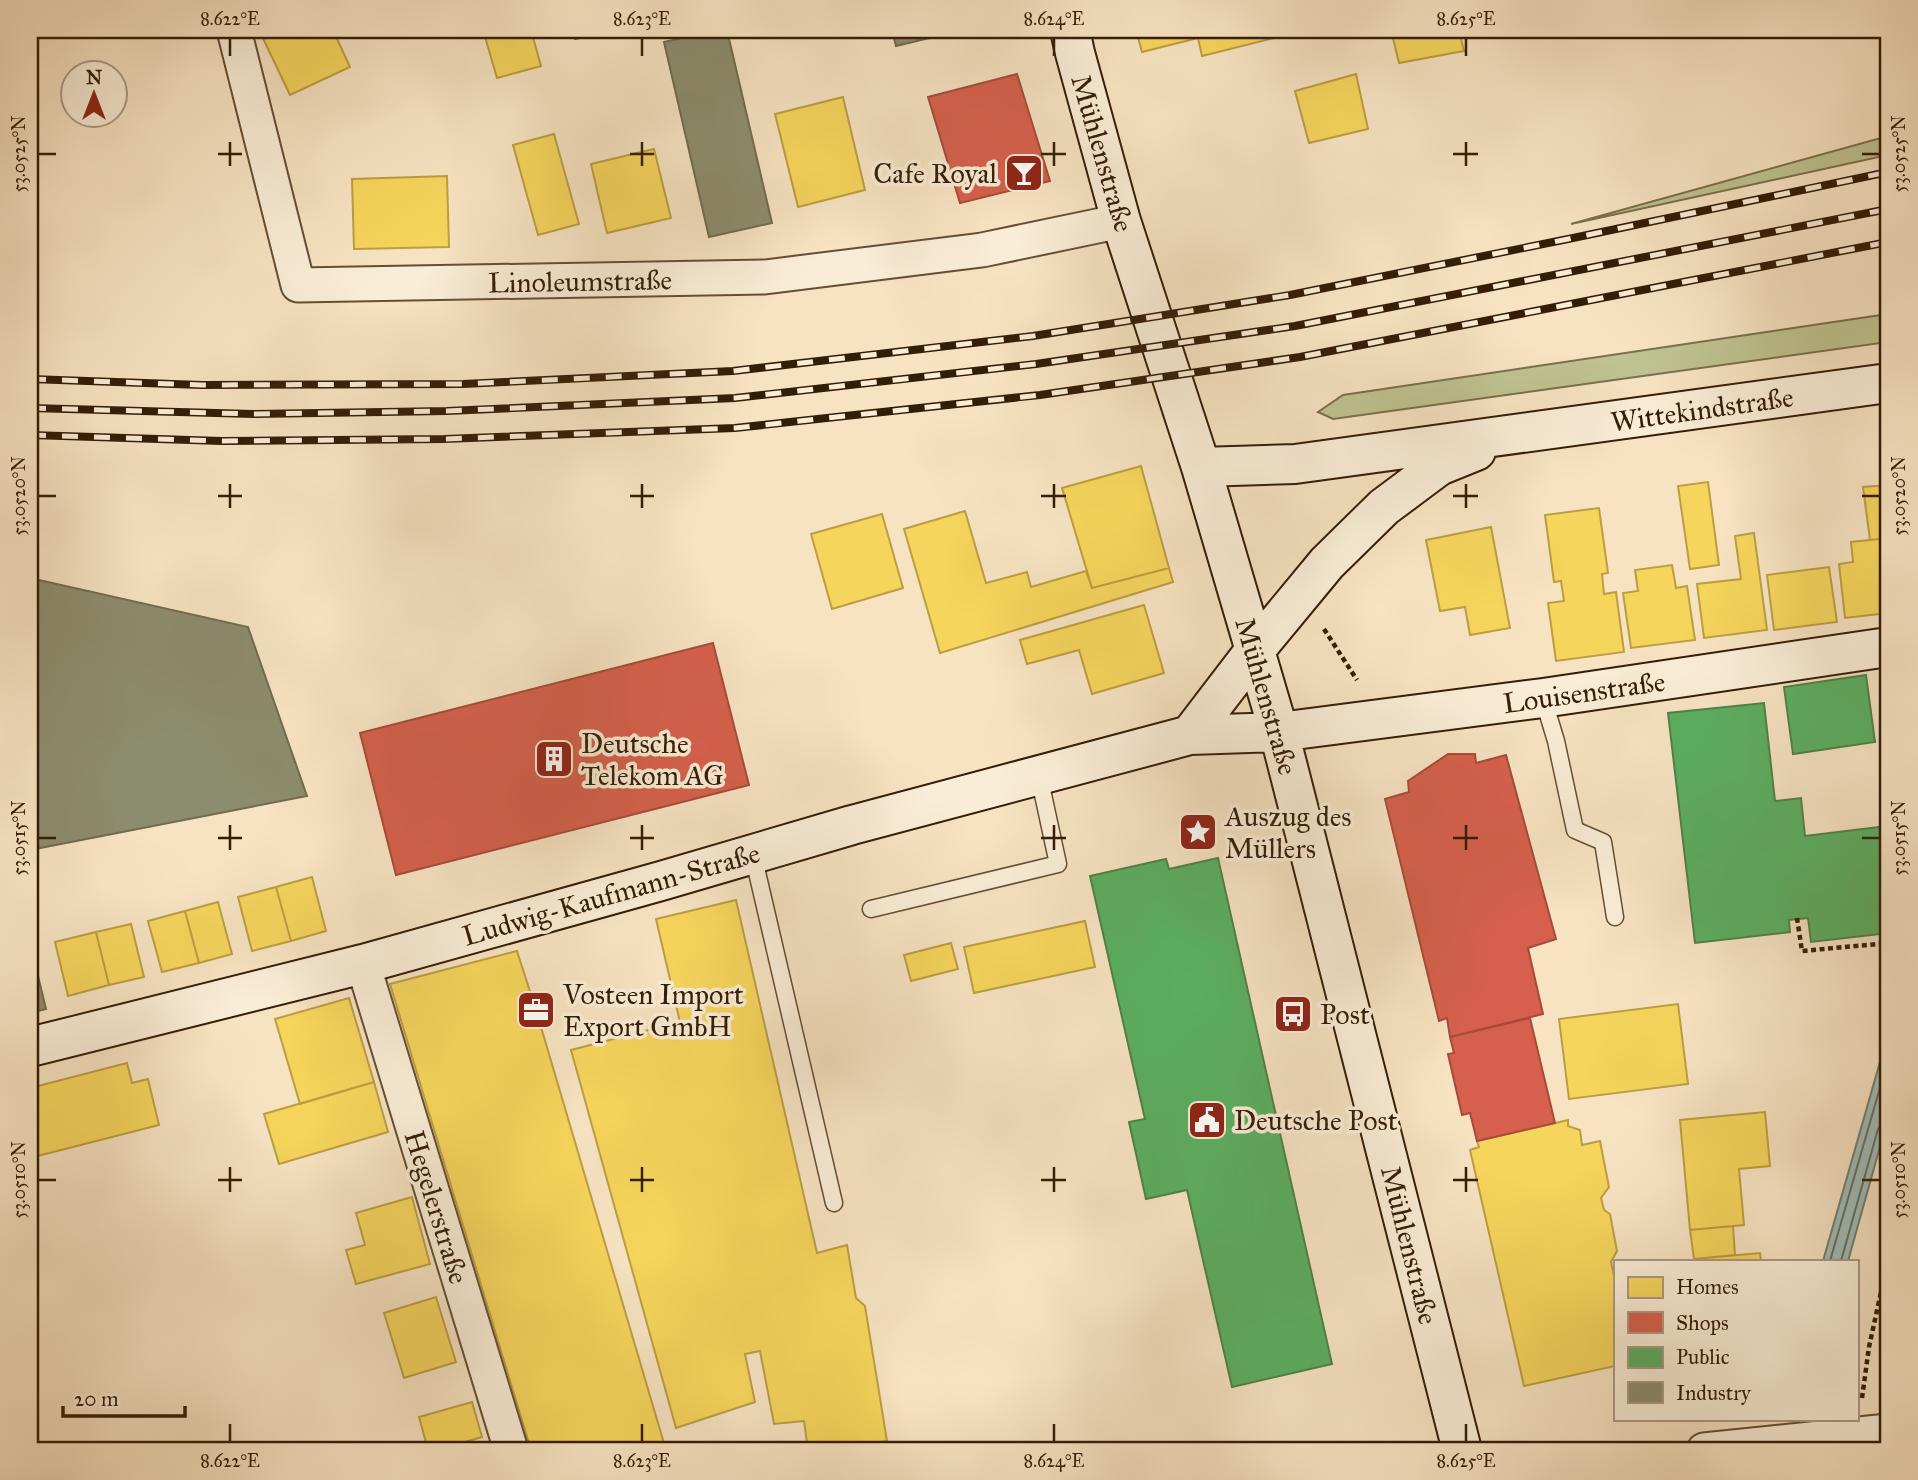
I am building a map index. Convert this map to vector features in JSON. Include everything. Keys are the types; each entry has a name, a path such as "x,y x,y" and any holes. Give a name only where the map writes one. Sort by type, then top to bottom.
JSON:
{"street":[{"name":"Linoleumstraße","path":"234,30 298,285 765,277 982,250 1121,221"},
{"name":"Mühlenstraße","path":"1070,30 1121,221 1201,467 1279,733 1462,1450"},
{"name":"Wittekindstraße","path":"1201,467 1295,464 1888,383"},
{"name":"Wittekindstraße","path":"1255,650 1327,563 1384,507 1439,466 1517,434"},
{"name":"Louisenstraße","path":"1279,733 1543,698 1888,647"},
{"path":"1190,735 1255,650"},
{"name":"Ludwig-Kaufmann-Straße","path":"30,1047 363,964 866,822 1190,735 1279,733"},
{"name":"Hegelerstraße","path":"363,964 511,1450"},
{"path":"1704,1450 1888,1431"}],"lane":[{"path":"1543,698 1556,741 1575,830 1604,842 1615,917"},
{"path":"871,909 1058,864 1039,776"},
{"path":"753,854 834,1203"}],"path":[{"path":"1302,594 1381,719"},
{"path":"1797,918 1802,951 1888,943"},
{"path":"1866,1362 1888,1260"}],"green space":[{"path":"1888,136 1888,155 1571,224"},
{"path":"1888,314 1888,342 1333,419 1318,412 1343,395"}],"water":[{"path":"1888,1034 1888,1118 1848,1260 1823,1260"}],"building: Homes":[{"path":"259,30 333,30 350,67 290,95"},
{"path":"483,30 531,30 541,66 497,78"},
{"path":"1136,30 1306,30 1202,56 1198,38 1142,52"},
{"path":"1391,30 1459,30 1464,51 1399,63"},
{"path":"1356,74 1368,129 1309,143 1295,91"},
{"path":"843,97 865,190 798,207 775,114"},
{"path":"554,134 579,224 538,235 513,145"},
{"path":"654,149 671,218 607,233 591,164"},
{"path":"447,176 449,247 354,249 352,179"},
{"path":"1141,466 1169,568 1092,588 1062,488"},
{"path":"1708,482 1719,565 1690,569 1678,486"},
{"path":"1888,485 1888,538 1870,540 1863,487"},
{"path":"1599,508 1608,573 1602,574 1604,594 1616,592 1624,652 1556,661 1548,603 1564,601 1561,581 1554,582 1545,515"},
{"path":"965,511 986,583 1027,572 1031,587 1086,571 1092,588 1169,568 1173,582 940,653 904,529"},
{"path":"882,514 903,588 832,609 811,534"},
{"path":"1491,527 1510,628 1470,635 1465,607 1440,611 1426,540"},
{"path":"1754,533 1767,630 1704,638 1697,584 1741,579 1735,536"},
{"path":"1888,538 1888,613 1845,618 1839,564 1853,562 1851,542"},
{"path":"1672,565 1676,588 1687,586 1695,640 1631,648 1623,593 1638,591 1635,570"},
{"path":"1829,567 1837,622 1774,630 1767,575"},
{"path":"1144,605 1164,673 1092,694 1079,650 1027,664 1020,640"},
{"path":"312,877 326,931 291,941 276,887"},
{"path":"276,887 291,941 252,951 238,897"},
{"path":"736,900 817,1253 847,1245 856,1298 865,1306 887,1441 835,1450 808,1450 804,1421 774,1424 760,1351 745,1354 755,1402 676,1428 571,1050 680,1022 656,919"},
{"path":"218,902 232,954 199,963 185,911"},
{"path":"185,911 199,963 162,972 148,921"},
{"path":"1085,921 1095,967 974,993 964,947"},
{"path":"131,924 144,977 109,985 96,932"},
{"path":"96,932 109,985 68,996 55,942"},
{"path":"951,943 958,969 911,981 904,955"},
{"path":"517,951 666,1450 531,1450 390,984"},
{"path":"349,998 374,1082 300,1104 275,1019"},
{"path":"1678,1004 1688,1084 1569,1099 1559,1019"},
{"path":"127,1063 132,1083 148,1079 159,1125 30,1158 30,1088"},
{"path":"374,1082 388,1132 279,1164 264,1114"},
{"path":"1765,1112 1770,1166 1739,1169 1744,1225 1690,1230 1680,1120"},
{"path":"1568,1120 1568,1126 1580,1130 1582,1145 1600,1141 1609,1187 1601,1198 1604,1210 1610,1214 1617,1251 1611,1262 1614,1276 1614,1366 1524,1386 1470,1150 1479,1147 1477,1141"},
{"path":"412,1197 430,1264 356,1284 346,1250 365,1245 356,1213"},
{"path":"1733,1226 1735,1255 1694,1259 1690,1230"},
{"path":"1760,1253 1761,1260 1694,1260"},
{"path":"436,1297 456,1362 404,1378 384,1313"},
{"path":"472,1402 482,1437 438,1450 428,1450 419,1417"}],"building: Shops":[{"path":"1017,74 1050,181 960,203 928,97"},
{"name":"Deutsche Telekom AG","path":"713,643 749,785 396,875 360,733"},
{"path":"1448,754 1475,754 1476,763 1506,755 1556,939 1528,948 1543,1014 1450,1037 1447,1018 1439,1021 1385,799 1409,792 1408,781"},
{"path":"1530,1018 1555,1123 1477,1141 1470,1113 1462,1115 1448,1054 1454,1053 1450,1037"}],"building: Public":[{"path":"1866,675 1875,742 1793,754 1784,687"},
{"path":"1764,703 1775,801 1801,798 1805,836 1888,826 1888,933 1811,942 1808,918 1789,920 1790,932 1695,943 1668,713"},
{"name":"Deutsche Post","path":"1218,858 1332,1364 1232,1387 1187,1190 1146,1199 1129,1122 1145,1119 1090,876 1166,859 1169,869"}],"building: Industry":[{"path":"572,30 616,30 575,39"},
{"path":"727,30 772,223 709,237 664,42"},
{"path":"892,30 963,30 896,46"},
{"path":"30,578 248,627 307,796 30,850"},
{"path":"30,943 46,1009 30,1013"}],"railway":[{"path":"30,379 202,385 463,384 733,371 1033,336 1290,295 1888,172"},
{"path":"30,408 253,414 447,411 735,398 1036,364 1295,326 1888,209"},
{"path":"30,435 222,441 444,439 735,428 1040,395 1300,357 1888,242"}],"place":[{"name":"Cafe Royal","path":"1024,173"},
{"name":"Deutsche Telekom AG","path":"554,759"},
{"name":"Auszug des Müllers","path":"1198,832"},
{"name":"Vosteen Import Export GmbH","path":"536,1010"},
{"name":"Post","path":"1293,1014"},
{"name":"Deutsche Post","path":"1207,1120"}]}
